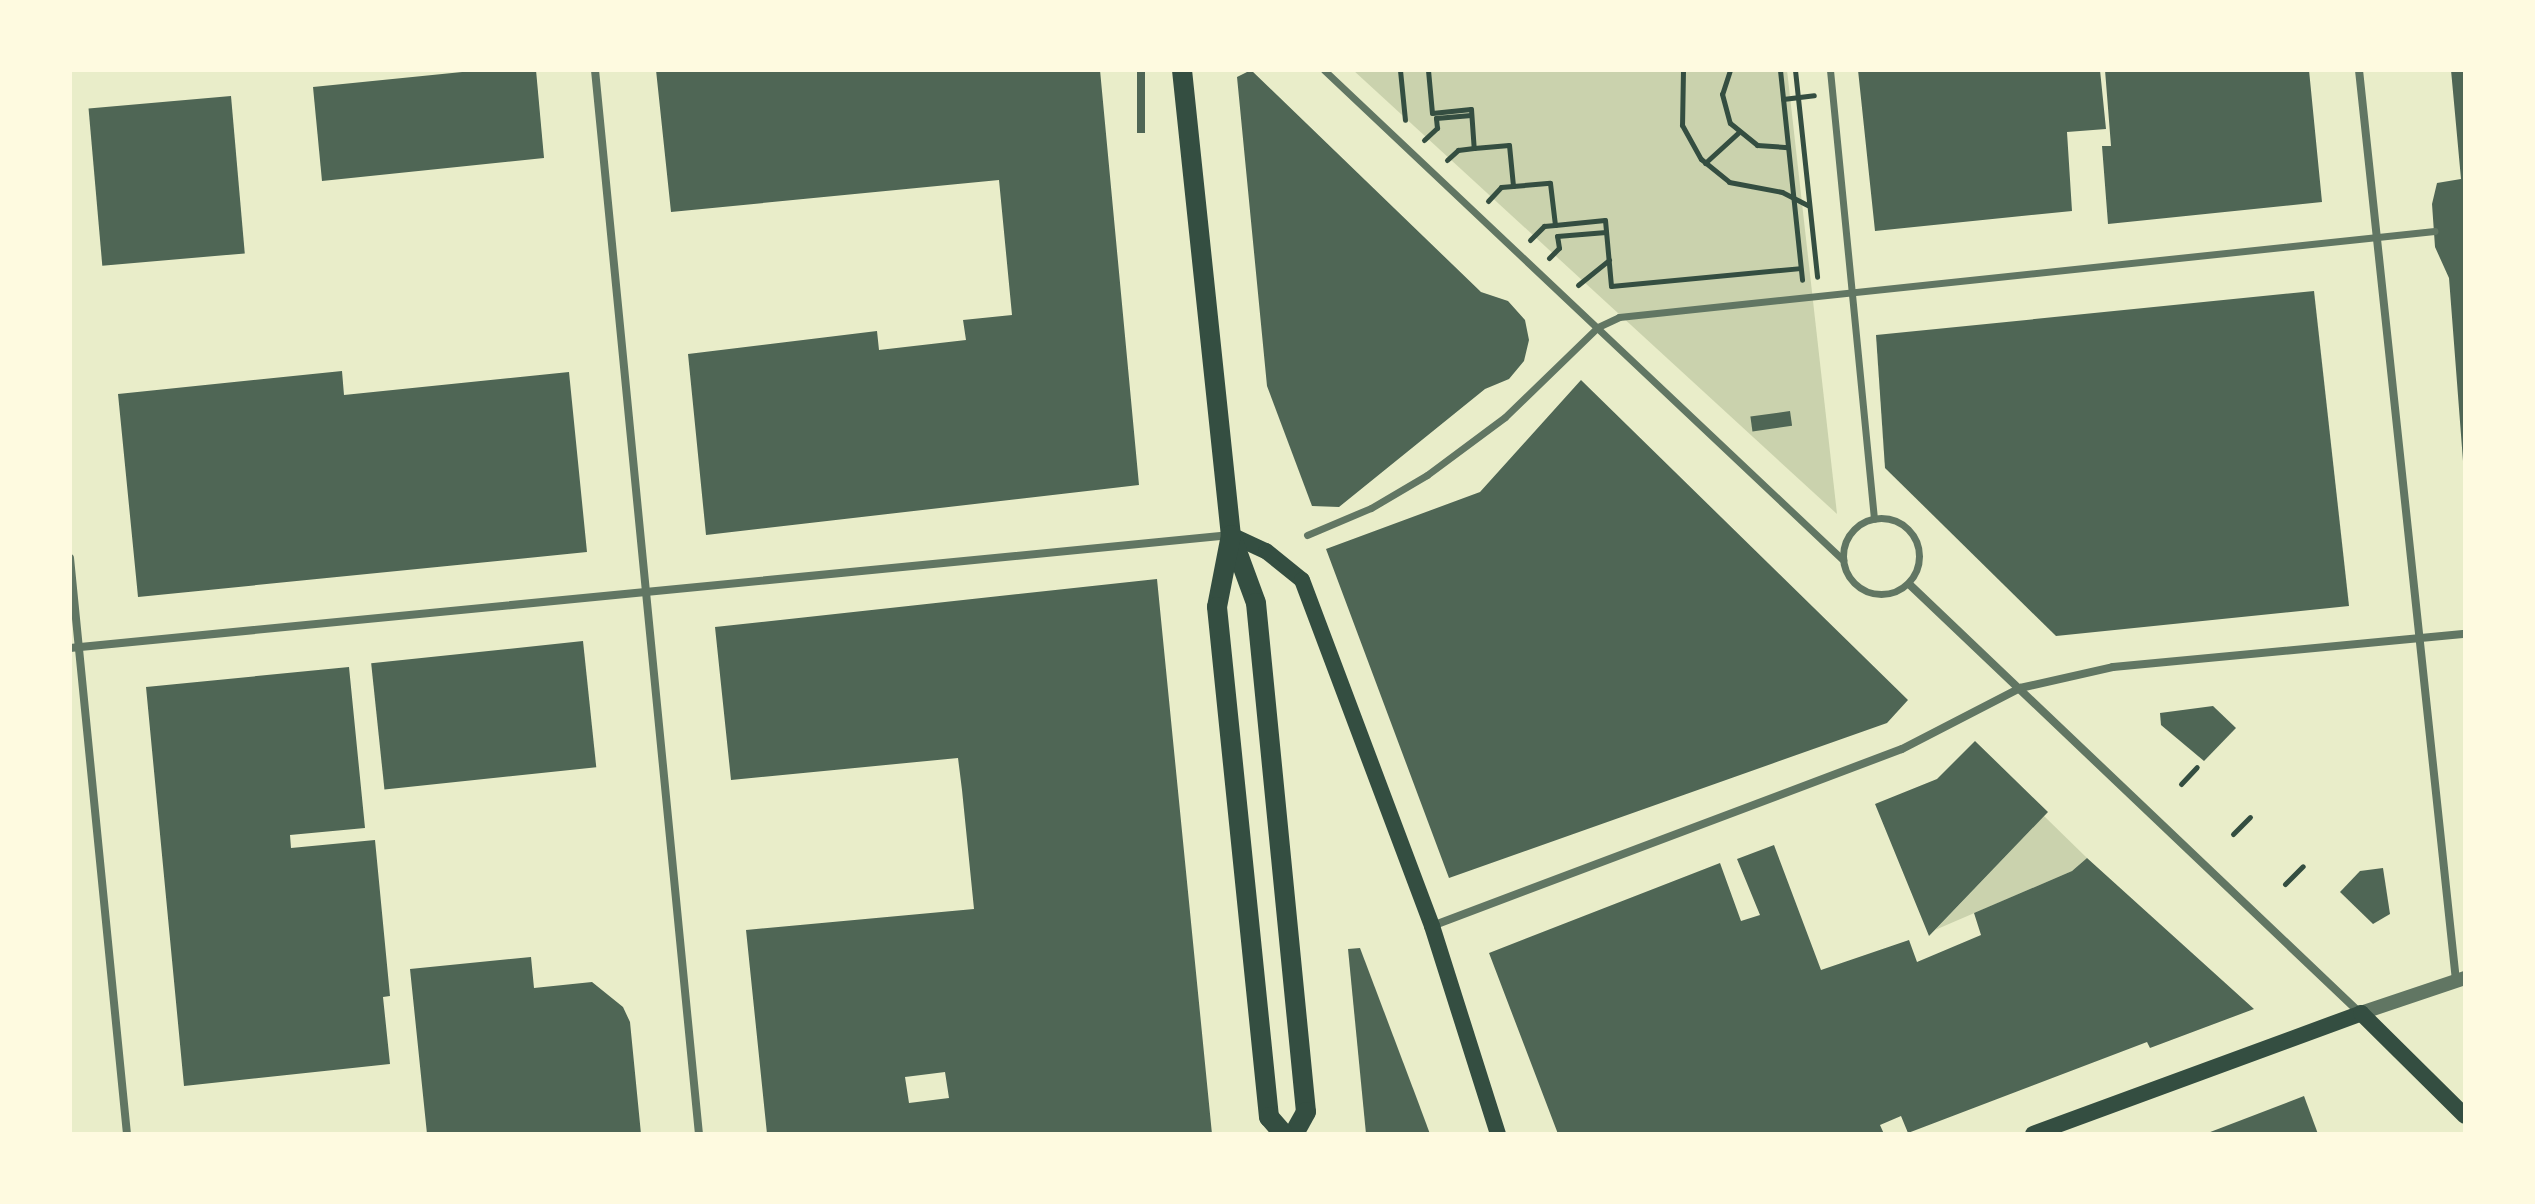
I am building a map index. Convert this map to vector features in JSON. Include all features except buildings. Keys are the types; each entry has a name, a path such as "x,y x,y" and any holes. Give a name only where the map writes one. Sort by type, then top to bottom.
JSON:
{"main road":[{"path":"1182,70 1231,535 1256,603 1306,1112 1294,1134"},
{"path":"1231,535 1266,551 1302,580 1432,926 1498,1134"},
{"path":"1231,535 1217,607 1269,1117 1284,1134"},
{"path":"2033,1134 2361,1013 2465,1116"}],"street":[{"path":"595,70 699,1134"},
{"path":"1324,70 1843,560 1852,582 1862,590 1887,594 1909,584 1919,564 1918,543 1895,520 1874,519 1847,538 1843,560"},
{"path":"1830,70 1874,519"},
{"path":"1909,584 2361,1013 2460,979 2359,70"},
{"path":"1307,535 1371,508 1452,457 1529,395 1598,327 1642,310 2434,231"},
{"path":"74,647 1231,535"},
{"path":"70,558 74,647 127,1134"},
{"path":"1432,926 1902,749 2020,688 2113,667 2465,634"}],"path":[{"path":"1400,70 1410,148 1437,128 1436,118 1471,115"},
{"path":"1428,70 1432,113 1471,109 1474,148"},
{"path":"1683,70 1682,125 1705,163 1747,189 1793,198 1809,205"},
{"path":"1544,226 1605,220 1611,286 1801,270 1780,70"},
{"path":"1795,70 1819,294"},
{"path":"1727,71 1723,106 1738,133 1757,145 1788,147"},
{"path":"1783,99 1832,93"},
{"path":"1705,163 1738,133"},
{"path":"1458,150 1509,145 1513,186"},
{"path":"1501,187 1550,183 1555,225"},
{"path":"1538,270 1559,248 1557,236 1606,232"},
{"path":"1567,297 1609,260"},
{"path":"1716,276 1717,290"},
{"path":"1639,284 1641,297"},
{"path":"2181,784 2197,767"},
{"path":"2233,834 2250,817"},
{"path":"2285,884 2303,866"}],"green space":[{"path":"1353,70 1787,70 1837,514"},
{"path":"2044,816 2087,858 2072,871 1935,930"}]}
